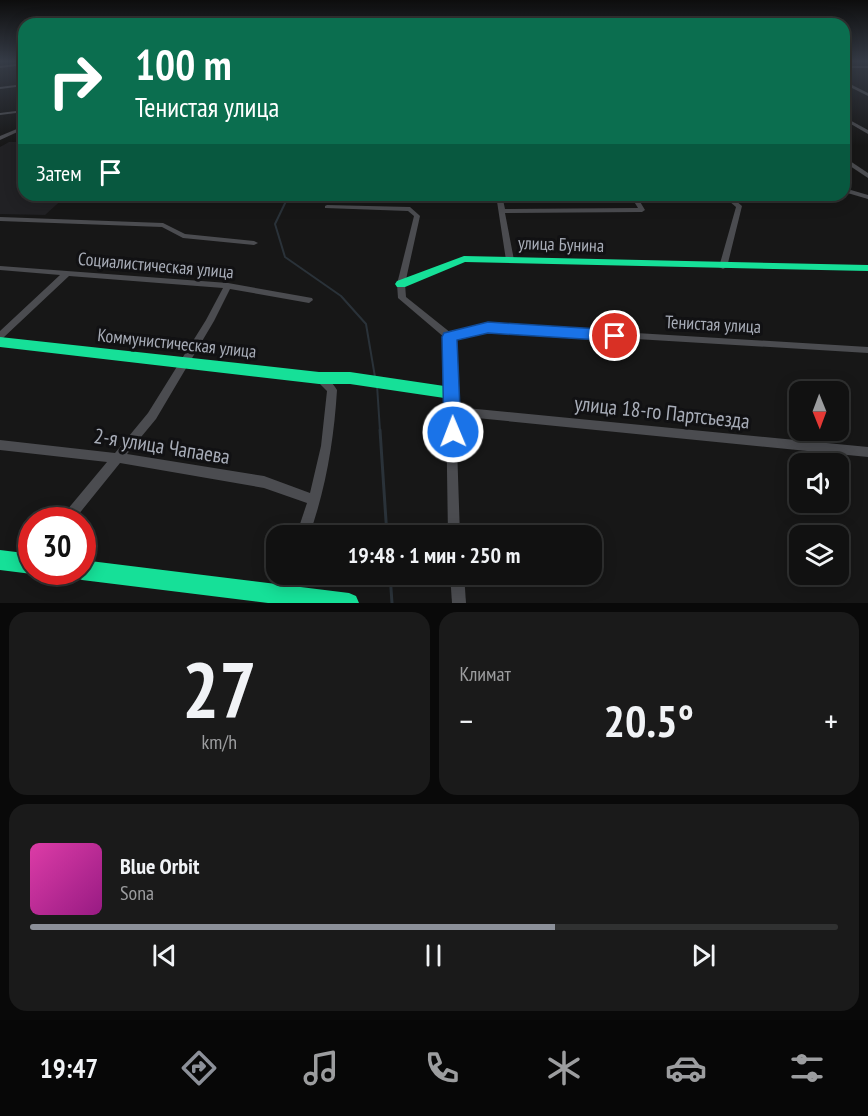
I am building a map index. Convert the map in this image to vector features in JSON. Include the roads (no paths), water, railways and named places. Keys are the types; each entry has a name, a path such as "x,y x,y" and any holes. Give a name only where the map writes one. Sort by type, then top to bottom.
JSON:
{"street":[{"path":"850,91 868,93"},
{"path":"0,114 18,112"},
{"path":"850,122 868,132"},
{"path":"0,138 18,130"},
{"path":"850,163 868,176"},
{"path":"850,192 868,197"},
{"path":"500,201 510,260"},
{"path":"503,211 642,210 637,201"},
{"path":"723,267 739,206 733,201"},
{"path":"327,207 398,208 410,210 417,216 401,284 402,298 449,337 453,411 454,525"},
{"path":"0,219 163,225 183,237 254,243"},
{"name":"улица Бунина","path":"401,284 464,259 723,267 868,268"},
{"name":"Социалистическая улица","path":"0,268 228,286 309,300"},
{"path":"0,336 67,273"},
{"path":"77,507 120,458 152,416 228,286"},
{"name":"Тенистая улица","path":"449,337 488,327 868,350"},
{"name":"Коммунистическая улица","path":"0,342 186,361 319,378 350,378 451,393"},
{"path":"306,525 325,457 332,390 319,378"},
{"name":"улица 18-го Партсъезда","path":"453,411 868,452"},
{"name":"2-я улица Чапаева","path":"0,445 120,458 264,482 314,500"},
{"path":"0,560 18,562"},
{"path":"96,572 269,596 350,603"},
{"path":"458,585 459,603"}],"waterway":[{"path":"286,201 275,224 285,257 341,296 366,324 375,377"},
{"path":"377,385 380,431"},
{"path":"380,430 386,525"},
{"path":"391,585 392,603"}]}
